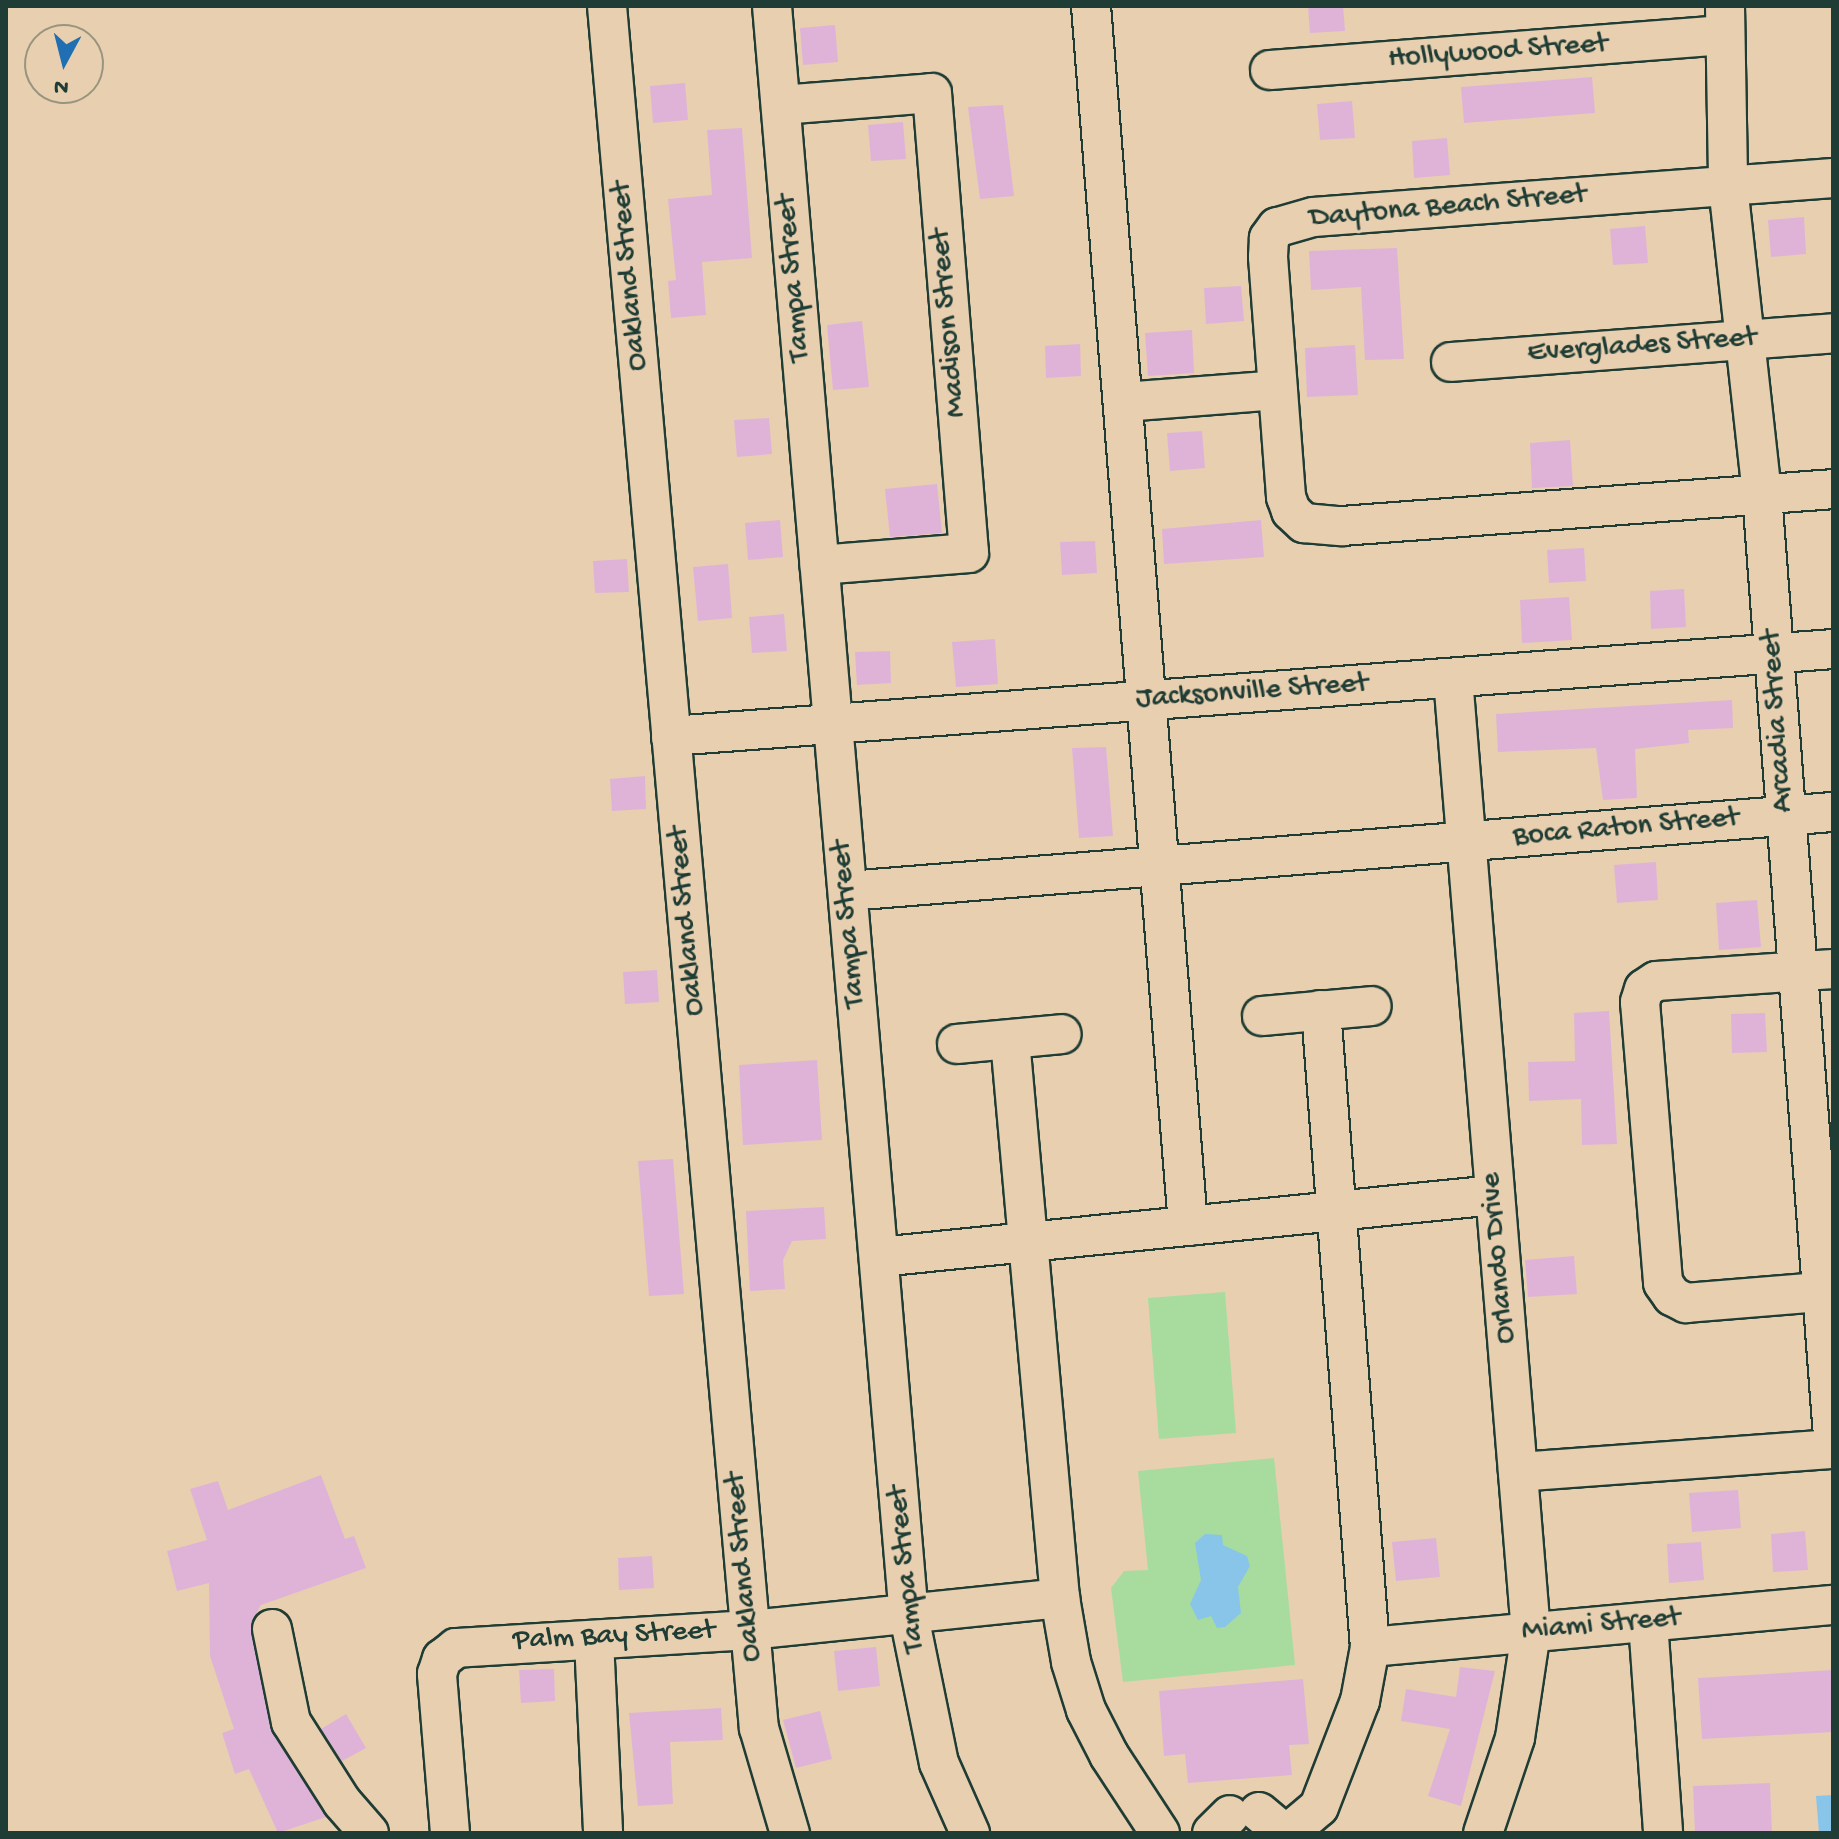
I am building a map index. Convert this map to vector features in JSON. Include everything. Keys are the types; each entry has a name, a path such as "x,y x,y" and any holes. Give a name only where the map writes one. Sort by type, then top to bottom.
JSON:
{"street":[{"name":"Oakland Street","path":"607,6 759,1728 790,1833"},
{"name":"Tampa Street","path":"772,6 909,1616 939,1763 970,1833"},
{"path":"1091,6 1188,1226"},
{"name":"Hollywood Street","path":"1270,70 1725,21"},
{"name":"Arcadia Street","path":"1725,21 1728,186 1762,494 1786,816 1815,970 1833,1437"},
{"name":"Madison Street","path":"781,105 932,93 969,553 819,565"},
{"name":"Daytona Beach Street","path":"1833,178 1313,217 1277,227 1269,238 1268,257 1286,497 1291,511 1304,523 1342,526 1833,489"},
{"name":"Everglades Street","path":"1451,362 1833,333"},
{"path":"1123,402 1278,390"},
{"name":"Jacksonville Street","path":"671,736 1833,649"},
{"name":"Orlando Drive","path":"1453,678 1531,1632 1515,1738 1483,1833"},
{"name":"Boca Raton Street","path":"848,891 1833,812"},
{"path":"1815,970 1656,981 1644,989 1640,1002 1663,1283 1672,1296 1686,1303 1828,1292"},
{"path":"1262,1016 1372,1006"},
{"path":"1255,1825 1319,1807 1360,1701 1370,1647 1321,1010"},
{"path":"957,1044 1062,1034"},
{"path":"1010,1040 1060,1598 1086,1710 1160,1833"},
{"path":"879,1257 1495,1195"},
{"path":"1518,1472 1833,1449"},
{"name":"Palm Bay Street","path":"450,1833 437,1674 442,1659 472,1644 751,1630 1060,1598"},
{"name":"Miami Street","path":"1370,1647 1833,1605"},
{"path":"1648,1622 1663,1833"},
{"path":"272,1629 291,1722 342,1802 369,1833"},
{"path":"594,1640 603,1833"}],"green space":[{"path":"1225,1292 1236,1433 1159,1439 1148,1298"},
{"path":"1274,1458 1295,1665 1123,1682 1111,1588 1124,1571 1148,1570 1138,1471"}],"water":[{"path":"1205,1534 1222,1535 1223,1545 1247,1556 1250,1566 1238,1587 1241,1613 1225,1627 1217,1628 1211,1616 1198,1620 1190,1604 1201,1580 1195,1543"},
{"path":"1833,1795 1833,1833 1819,1833 1816,1796"}],"building":[{"path":"1308,6 1343,6 1345,31 1310,33"},
{"path":"835,25 838,62 803,65 800,28"},
{"path":"1592,77 1595,113 1464,123 1461,87"},
{"path":"685,83 688,120 653,123 650,86"},
{"path":"1352,101 1355,138 1320,140 1317,104"},
{"path":"1003,105 1014,196 980,199 968,107"},
{"path":"903,122 906,159 871,161 868,125"},
{"path":"742,128 752,258 702,262 706,315 671,318 668,281 676,280 668,199 712,195 707,130"},
{"path":"1447,138 1450,175 1414,178 1412,141"},
{"path":"1804,217 1806,254 1771,257 1768,220"},
{"path":"1645,226 1648,263 1613,265 1610,229"},
{"path":"1397,248 1404,359 1365,360 1361,287 1311,290 1309,251"},
{"path":"1241,286 1244,321 1206,324 1204,288"},
{"path":"862,321 869,387 833,390 827,325"},
{"path":"1192,330 1194,373 1148,376 1145,333"},
{"path":"1080,344 1081,376 1046,378 1045,346"},
{"path":"1355,345 1358,395 1307,397 1305,348"},
{"path":"769,418 772,454 737,457 734,420"},
{"path":"1202,431 1205,468 1170,471 1167,433"},
{"path":"1570,440 1573,486 1532,488 1530,443"},
{"path":"937,484 942,533 890,537 885,489"},
{"path":"780,520 783,557 748,560 745,523"},
{"path":"1261,520 1264,557 1164,564 1162,529"},
{"path":"1095,541 1097,573 1062,575 1060,542"},
{"path":"1584,548 1586,581 1549,583 1547,550"},
{"path":"627,559 629,592 595,593 593,561"},
{"path":"728,564 732,618 698,621 693,567"},
{"path":"1684,589 1686,627 1651,629 1650,591"},
{"path":"1569,597 1572,640 1522,643 1520,600"},
{"path":"784,614 787,651 752,653 749,617"},
{"path":"995,639 998,684 956,687 952,642"},
{"path":"890,651 891,683 857,685 855,652"},
{"path":"1732,700 1733,728 1688,730 1689,743 1635,749 1637,798 1603,800 1596,748 1498,752 1496,714"},
{"path":"1106,747 1113,836 1079,838 1072,748"},
{"path":"645,776 646,809 612,811 610,779"},
{"path":"1656,862 1658,900 1617,903 1614,865"},
{"path":"1757,900 1761,947 1719,950 1716,903"},
{"path":"657,970 659,1002 625,1004 623,972"},
{"path":"1609,1011 1617,1144 1582,1145 1581,1099 1529,1101 1528,1062 1575,1061 1574,1013"},
{"path":"1765,1013 1767,1052 1732,1053 1731,1014"},
{"path":"817,1060 822,1140 743,1145 739,1065"},
{"path":"673,1159 684,1294 649,1296 638,1161"},
{"path":"824,1207 826,1239 792,1241 783,1260 785,1289 750,1291 746,1211"},
{"path":"1574,1256 1577,1294 1528,1297 1525,1260"},
{"path":"321,1475 345,1539 354,1536 366,1568 261,1605 251,1623 270,1727 326,1817 278,1833 249,1769 235,1774 222,1733 234,1729 210,1656 209,1583 177,1591 167,1551 207,1540 190,1489 218,1481 228,1510"},
{"path":"1738,1490 1741,1528 1692,1532 1689,1493"},
{"path":"1805,1531 1808,1570 1773,1572 1771,1534"},
{"path":"1436,1538 1440,1577 1396,1581 1392,1542"},
{"path":"1701,1542 1704,1580 1669,1583 1667,1544"},
{"path":"652,1556 654,1588 619,1590 618,1558"},
{"path":"876,1647 880,1686 838,1691 834,1651"},
{"path":"1460,1667 1495,1671 1461,1806 1428,1796 1450,1729 1401,1721 1406,1689 1456,1697"},
{"path":"554,1669 555,1701 521,1703 519,1670"},
{"path":"1833,1670 1833,1732 1702,1739 1698,1678"},
{"path":"1303,1679 1309,1744 1289,1745 1292,1775 1188,1783 1185,1754 1164,1756 1159,1691"},
{"path":"721,1708 723,1740 670,1742 673,1804 638,1806 629,1713"},
{"path":"820,1711 832,1759 796,1768 783,1720"},
{"path":"346,1714 366,1748 342,1761 321,1729"},
{"path":"1770,1783 1772,1833 1695,1833 1693,1786"}]}
